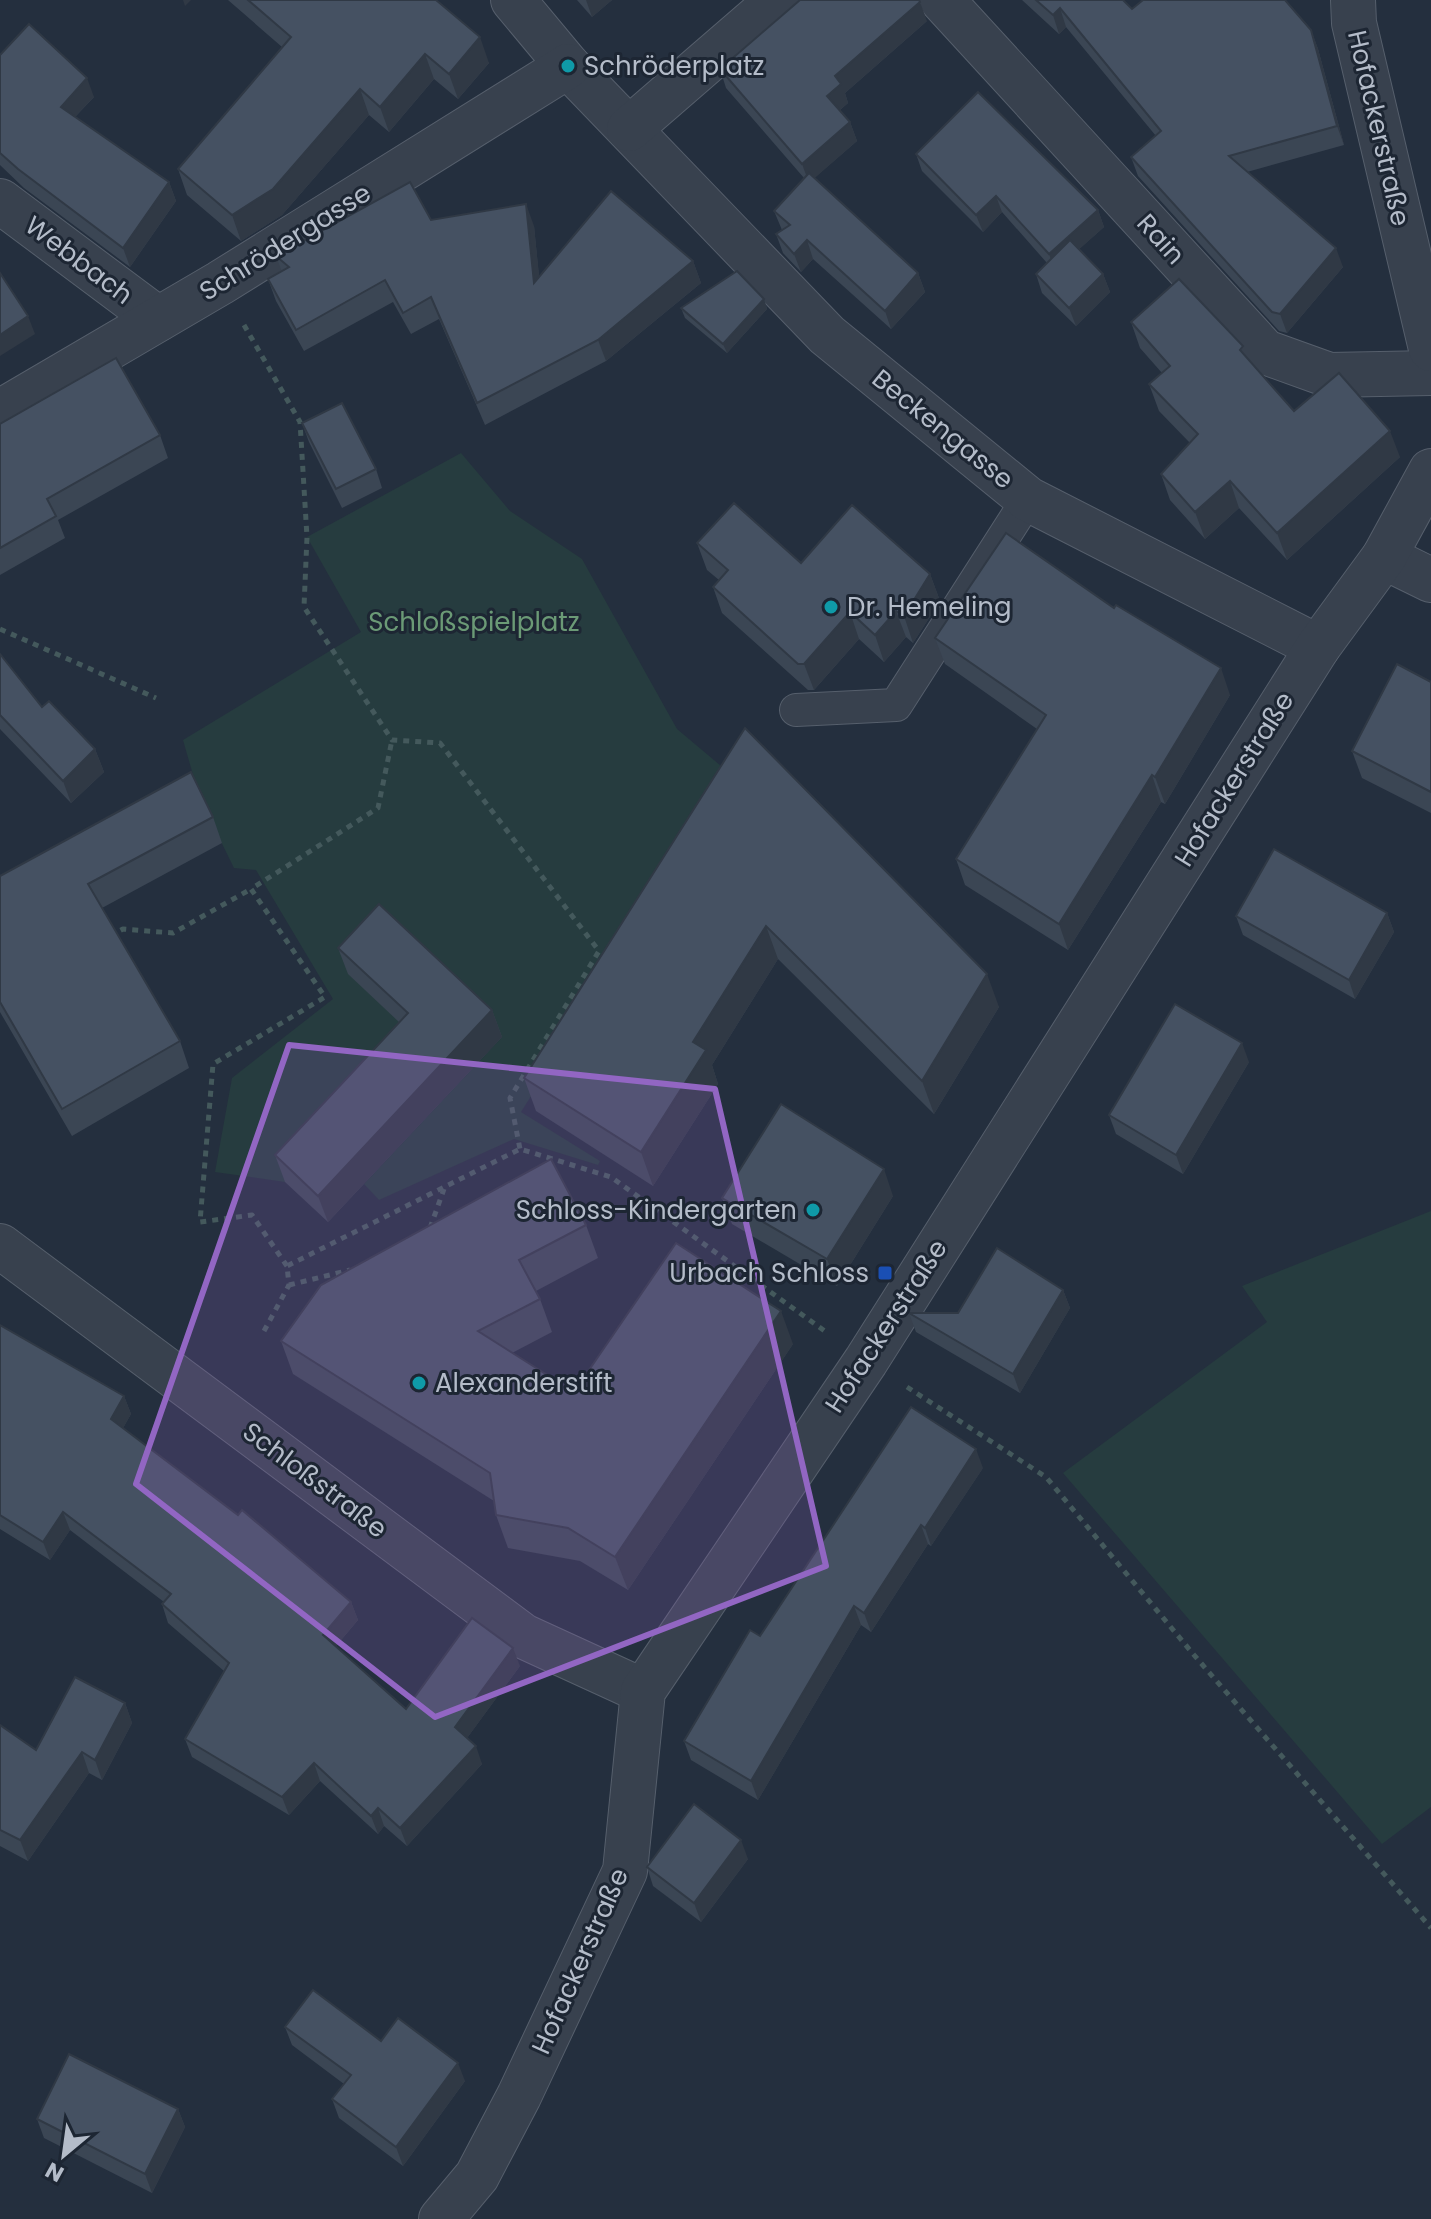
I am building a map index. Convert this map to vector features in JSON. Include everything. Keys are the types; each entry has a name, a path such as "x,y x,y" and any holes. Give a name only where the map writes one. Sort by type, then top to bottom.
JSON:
{"street":[{"name":"Beckengasse","path":"513,0 568,66 827,335 1028,499 1318,647"},
{"path":"629,129 778,0"},
{"name":"Rain","path":"942,0 1265,352 1329,375 1431,373"},
{"name":"Hofackerstraße","path":"1353,0 1354,23 1431,349"},
{"name":"Schrödergasse","path":"0,412 220,283 568,66"},
{"name":"Webbach","path":"0,201 158,319"},
{"name":"Hofackerstraße","path":"441,2219 477,2176 625,1871 643,1691 866,1361 1318,647 1384,557 1431,471"},
{"path":"1384,557 1431,580"},
{"name":"Schloßstraße","path":"0,1246 523,1636 643,1691"}],"lane":[{"path":"796,710 896,705 1028,499"}],"path":[{"path":"99,943 123,929 173,933 251,889 378,808 392,740 304,607 307,537 300,422 220,283"},
{"path":"0,629 156,698"},
{"path":"392,740 440,743 599,951 510,1098 520,1149"},
{"path":"251,889 325,997 213,1064 200,1222 252,1215 287,1266 289,1285 264,1331"},
{"path":"287,1266 520,1149 611,1177 866,1361 1046,1477 1194,1655 1431,1928"},
{"path":"427,1239 445,1188"},
{"path":"289,1285 363,1267"}],"highlighted area":[{"path":"289,1045 715,1089 826,1566 435,1717 136,1484"}],"green space":[{"name":"Schloßspielplatz","path":"461,453 510,511 582,559 677,729 727,771 641,923 521,1112 600,1161 598,1165 514,1139 379,1200 364,1184 502,1037 418,1040 285,1182 215,1172 232,1078 333,999 256,870 234,868 200,799 183,740 361,632 307,537"},
{"path":"1431,1211 1431,1807 1382,1844 1063,1473 1267,1322 1242,1286"}],"building":[{"path":"248,0 436,0 480,37 449,74 425,54 380,107 360,89 273,189 232,215 178,169 291,37"},
{"path":"800,0 920,2 835,76 841,84 827,96 850,122 802,164 720,69"},
{"path":"1036,0 1123,0 1132,9 1143,0 1285,0 1311,30 1337,126 1229,156 1336,248 1280,314 1272,312 1131,157 1161,131 1060,8 1053,15"},
{"path":"29,24 87,78 61,107 169,182 123,248 0,153 0,55"},
{"path":"978,92 1098,210 1049,254 996,196 976,215 916,154"},
{"path":"809,173 918,273 885,311 807,240 794,254 776,234 790,225 774,211"},
{"path":"410,182 431,220 526,204 534,283 611,191 693,261 598,340 477,403 431,297 403,313 385,280 296,330 268,279 289,267 276,256"},
{"path":"1070,240 1103,274 1069,308 1036,274"},
{"path":"737,271 764,299 723,344 681,308"},
{"path":"0,273 28,316 0,335"},
{"path":"1179,279 1243,346 1240,350 1294,411 1339,373 1390,431 1277,533 1230,481 1195,512 1161,474 1198,434 1149,384 1170,366 1131,322"},
{"path":"116,358 160,435 47,499 56,516 0,548 0,424"},
{"path":"342,403 376,469 336,489 302,423"},
{"name":"Dr. Hemeling","path":"734,503 801,563 852,505 930,574 904,616 896,611 875,635 850,612 804,664 798,664 713,587 728,570 697,543"},
{"path":"1006,533 1114,608 1116,605 1221,668 1155,777 1152,775 1059,924 956,859 1046,715 935,638"},
{"path":"0,654 42,707 49,701 95,749 63,781 0,715"},
{"path":"1397,664 1431,682 1431,792 1352,751"},
{"path":"745,728 987,974 922,1081 766,926 693,1042 706,1050 641,1152 524,1078"},
{"path":"191,772 213,817 88,884 180,1041 62,1109 0,1002 0,876"},
{"path":"1274,849 1387,913 1349,980 1236,916"},
{"path":"379,904 492,1010 318,1196 275,1155 408,1013 338,948"},
{"path":"1175,1004 1242,1043 1176,1155 1109,1115"},
{"name":"Schloss-Kindergarten","path":"781,1104 884,1169 827,1259 722,1198"},
{"name":"Alexanderstift","path":"551,1159 586,1225 519,1260 540,1299 478,1331 574,1392 676,1243 781,1311 615,1557 568,1528 496,1515 490,1473 281,1341 321,1285"},
{"path":"997,1248 1063,1290 1013,1374 909,1313 958,1313"},
{"path":"0,1325 124,1396 111,1419 238,1515 242,1510 351,1602 323,1635 406,1709 472,1618 513,1648 455,1727 476,1746 400,1828 378,1808 371,1816 314,1763 282,1797 185,1739 229,1663 162,1604 171,1594 63,1512 43,1542 0,1515"},
{"path":"911,1407 976,1449 925,1528 921,1525 864,1613 854,1606 751,1781 684,1741 750,1630 760,1636"},
{"path":"75,1677 125,1703 95,1760 82,1752 20,1840 0,1830 0,1725 36,1750"},
{"path":"694,1804 741,1840 694,1903 647,1867"},
{"path":"313,1990 381,2041 398,2018 458,2063 396,2147 332,2099 351,2075 285,2027"},
{"path":"69,2054 178,2109 145,2174 37,2119"}],"place":[{"name":"Schröderplatz","path":"568,66"},
{"name":"Dr. Hemeling","path":"831,607"},
{"name":"Schloss-Kindergarten","path":"813,1210"},
{"name":"Urbach Schloss","path":"885,1273"},
{"name":"Alexanderstift","path":"419,1383"}]}
